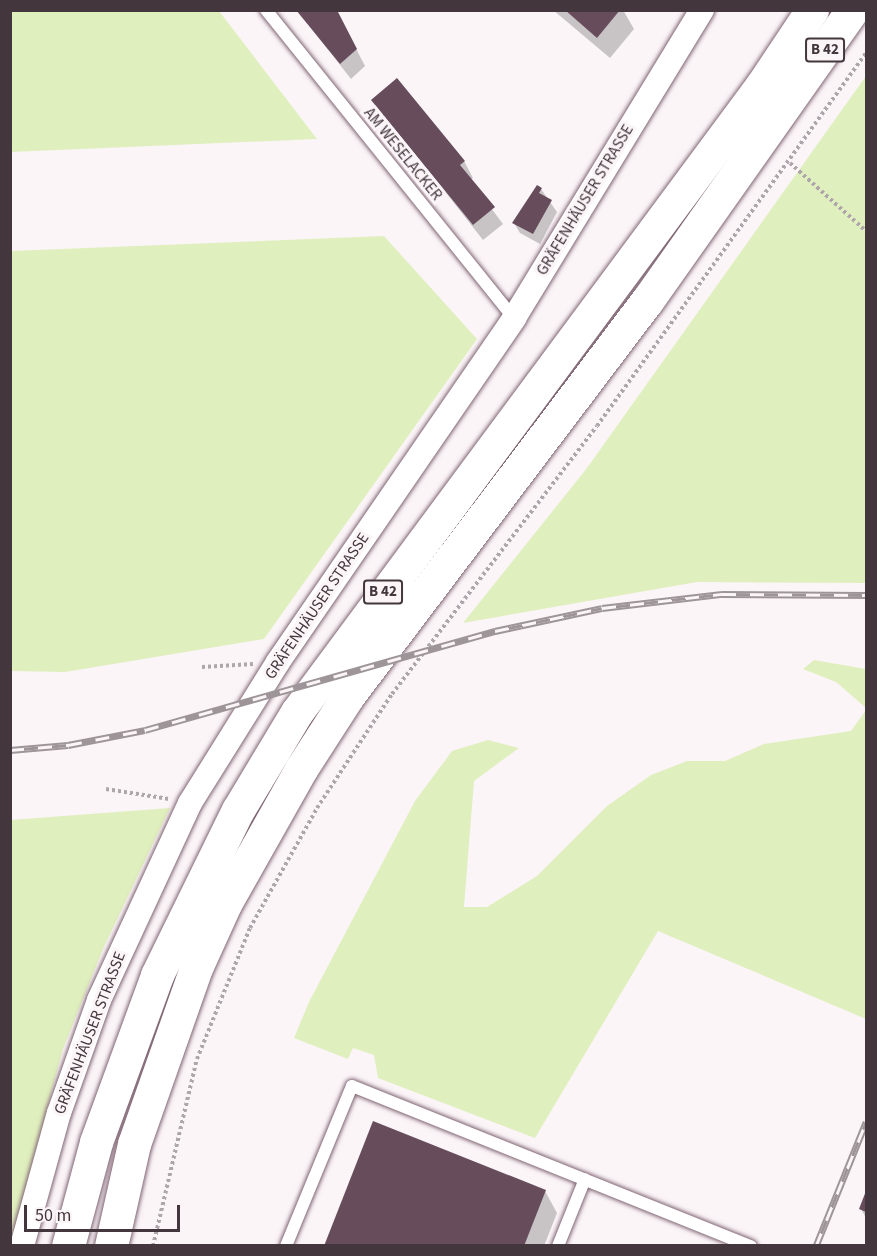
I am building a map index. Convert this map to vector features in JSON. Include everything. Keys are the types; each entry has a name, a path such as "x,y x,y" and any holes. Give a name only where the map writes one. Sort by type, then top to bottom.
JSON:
{"main road":[{"name":"B 42","path":"68,1245 99,1131 157,975 227,831 297,712 762,85 812,10"},
{"name":"B 42","path":"111,1245 134,1144 192,978 225,904 301,769 348,696 647,301 852,10"}],"street":[{"name":"GRÄFENHÄUSER STRASSE","path":"22,1245 59,1113 99,1000 190,803 278,662 514,318 702,10"}],"lane":[{"name":"AM WESELACKER","path":"266,10 514,318"},
{"path":"286,1245 352,1086 751,1245"},
{"path":"558,1245 585,1179"}],"path":[{"path":"153,1245 197,1059 250,928 317,808 392,694 790,163 867,53"},
{"path":"790,163 867,231"},
{"path":"202,667 278,662"},
{"path":"106,789 190,803"}],"green space":[{"path":"10,11 219,11 317,139 11,152"},
{"path":"866,76 866,583 697,582 463,623 587,468"},
{"path":"384,236 477,339 264,639 65,672 11,671 11,251"},
{"path":"814,660 866,669 866,708 836,682 803,669"},
{"path":"866,710 866,1019 658,931 535,1138 378,1078 374,1055 353,1048 348,1059 294,1038 309,1002 415,801 452,751 488,740 519,748 474,781 464,907 487,907 537,876 607,806 651,775 687,761 725,761 764,744 851,731"},
{"path":"170,808 103,949 63,1049 10,1245 10,820"}],"building":[{"path":"296,10 337,10 357,49 340,64"},
{"path":"565,10 620,10 597,38"},
{"path":"397,78 465,161 460,165 495,207 473,225 371,100"},
{"path":"537,185 542,188 539,193 552,200 533,234 512,223"},
{"path":"373,1121 546,1190 524,1246 324,1246"},
{"path":"866,1191 866,1212 859,1209"}],"railway":[{"path":"10,750 68,745 145,730 495,631 602,608 722,594 866,595"},
{"path":"816,1246 866,1122"}]}
